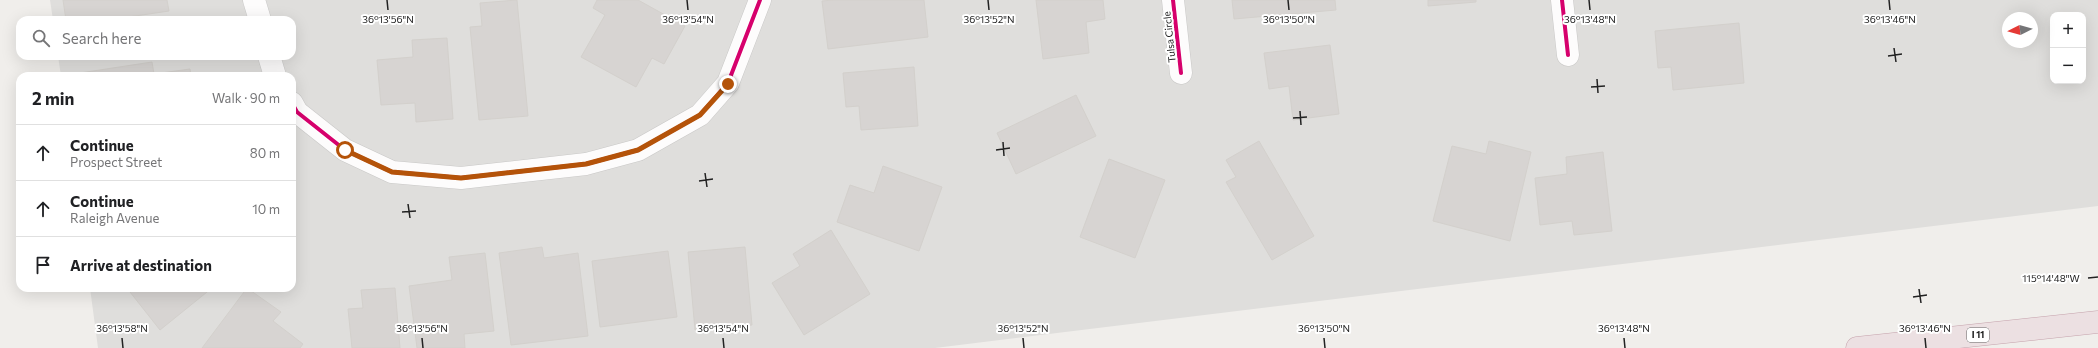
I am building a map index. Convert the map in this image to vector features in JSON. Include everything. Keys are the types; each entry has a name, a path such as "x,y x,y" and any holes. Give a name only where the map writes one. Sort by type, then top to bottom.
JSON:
{"highway":[{"name":"I 11","path":"1857,348 2098,322"}],"street":[{"path":"254,0 259,16"},
{"path":"296,110 345,150 392,172 461,178 586,164 638,150 700,115 728,84 760,0"},
{"name":"Tulsa Circle","path":"1173,0 1181,73"},
{"path":"1562,0 1568,55"},
{"path":"270,60 273,72"}],"shaded area":[{"path":"50,0 2098,0 2098,206 935,348 98,348 91,292 296,292 296,72 60,72 59,60 296,60 296,16 52,16"}],"building":[{"path":"63,0 167,0 169,11 135,16 65,16"},
{"path":"517,0 528,116 479,120 470,27 482,26 480,3"},
{"path":"597,0 638,0 685,26 664,64 652,58 636,87 581,57 605,15 593,8"},
{"path":"924,0 928,37 828,49 822,1"},
{"path":"1036,0 1103,0 1105,19 1086,22 1089,53 1043,59"},
{"path":"1232,0 1335,0 1336,10 1234,19"},
{"path":"1428,0 1476,0 1476,2 1428,6"},
{"path":"1739,23 1744,83 1673,90 1671,67 1658,68 1655,31"},
{"path":"447,38 453,119 416,122 415,103 381,105 377,60 413,57 412,40"},
{"path":"1330,45 1339,114 1293,120 1289,86 1269,89 1264,53"},
{"path":"152,62 154,72 87,72"},
{"path":"914,67 918,126 861,130 859,106 846,107 843,73"},
{"path":"190,69 190,72 168,72"},
{"path":"1076,95 1096,136 1016,174 997,133"},
{"path":"1259,141 1314,236 1272,260 1226,182 1236,177 1226,160"},
{"path":"1489,141 1531,152 1510,241 1433,221 1452,146 1486,154"},
{"path":"1603,152 1612,231 1574,235 1572,221 1540,225 1535,178 1567,174 1566,157"},
{"path":"1109,159 1165,180 1135,258 1080,237"},
{"path":"883,166 942,187 919,251 837,222 850,185 874,193"},
{"path":"831,230 870,294 804,335 772,283 800,266 793,254"},
{"path":"542,247 544,258 578,253 588,336 511,345 499,253"},
{"path":"745,247 752,325 695,330 688,252"},
{"path":"668,251 677,317 600,327 592,261"},
{"path":"485,253 494,331 464,334 465,348 417,348 409,286 452,280 449,257"},
{"path":"395,288 400,348 352,348 348,309 363,308 361,290"},
{"path":"130,292 207,292 160,330"},
{"path":"244,292 253,292 281,312 273,321 303,344 300,348 202,348"}],"cycle path":[{"path":"296,110 345,150 392,172 461,178 586,164 638,150 700,115 728,83 760,0"},
{"path":"1173,0 1181,73"},
{"path":"1562,0 1568,55"}],"route":[{"path":"345,150 392,172 461,178 586,164 638,150 700,115 728,84"}]}
